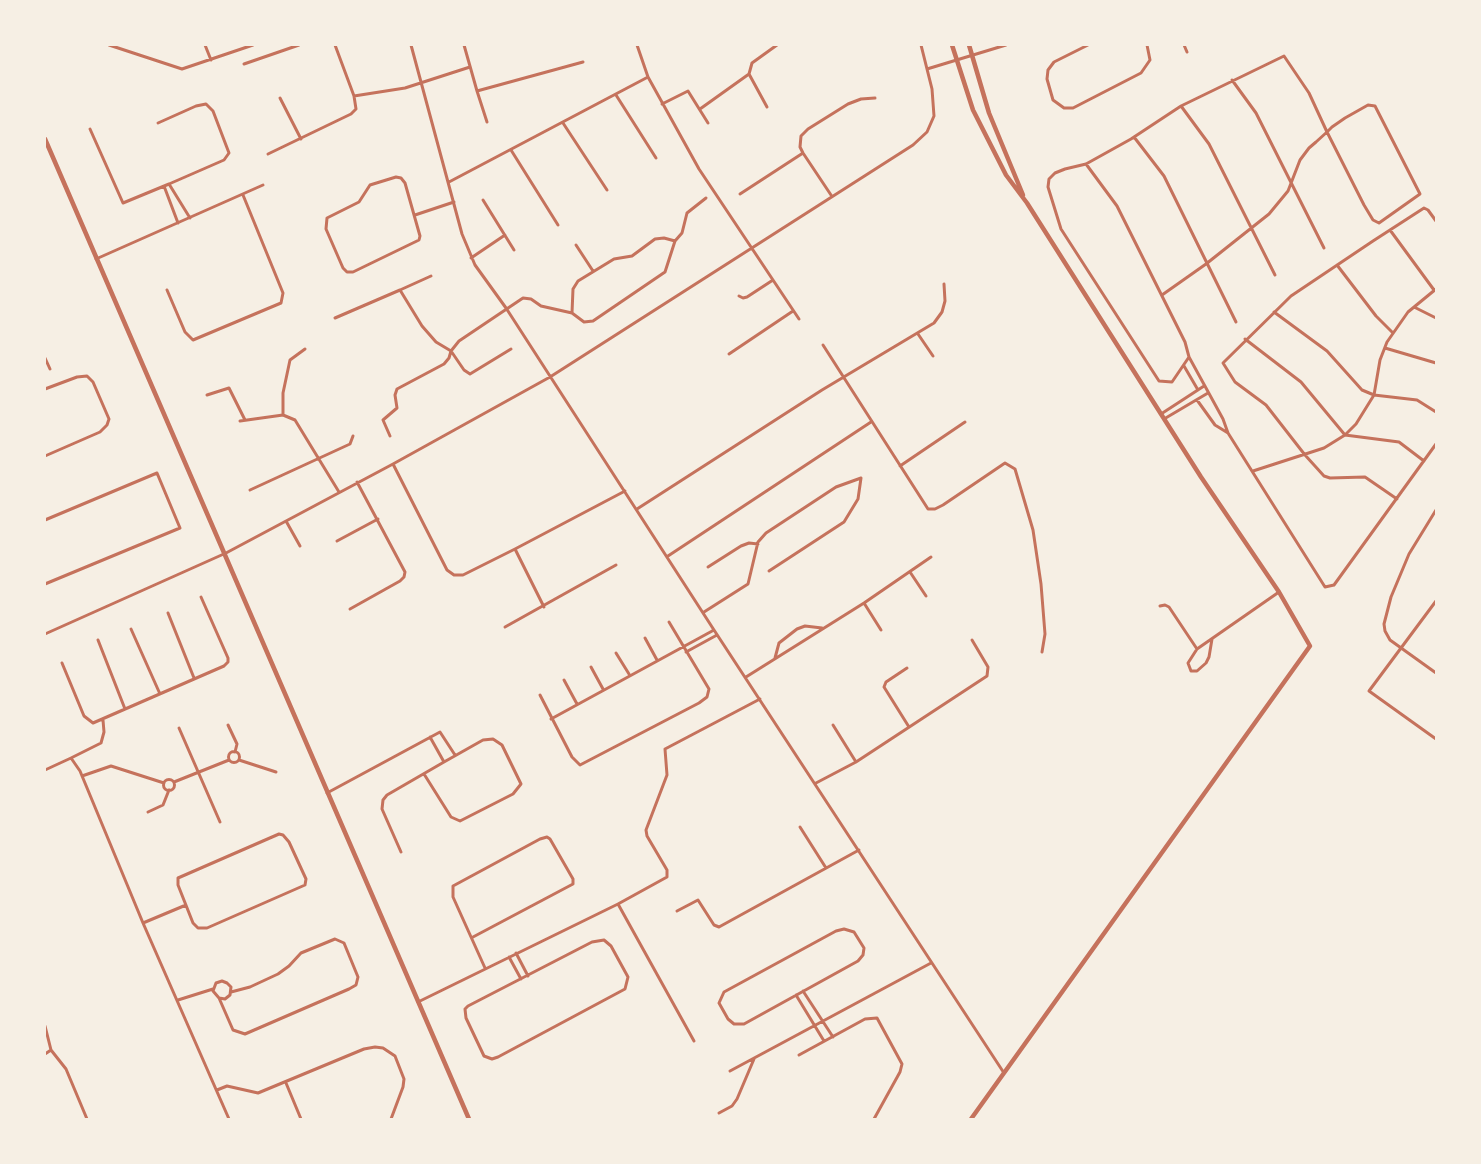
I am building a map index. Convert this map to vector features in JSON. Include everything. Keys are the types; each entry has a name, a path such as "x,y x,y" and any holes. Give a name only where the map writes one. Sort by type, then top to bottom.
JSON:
{"street":[{"path":"109,45 177,69 212,60 253,45"},
{"path":"205,45 212,60"},
{"path":"244,64 299,45"},
{"path":"268,154 351,114 356,109 354,96 335,45"},
{"path":"411,45 454,202 471,258 479,272 506,308 668,556 717,635 816,783 1004,1073"},
{"path":"464,45 487,122"},
{"path":"700,109 749,74 752,63 777,45"},
{"path":"45,634 226,553 393,464 550,377 752,248 831,195 913,145 927,132 934,116 935,103 920,45"},
{"path":"952,45 973,110 995,157 1027,203 1164,419 1279,592 1310,646 971,1119"},
{"path":"969,45 996,134 1027,203"},
{"path":"927,69 972,57 1006,45"},
{"path":"1088,45 1054,62 1048,70 1047,79 1051,93 1059,106 1073,108 1141,72 1150,60 1146,45"},
{"path":"1184,45 1187,52"},
{"path":"639,46 648,77 699,169 799,319"},
{"path":"1162,295 1206,264 1275,207 1291,183 1306,151 1327,132 1345,118 1366,106 1371,104 1376,108 1419,189 1419,196 1377,223 1373,220 1327,132 1309,93 1284,56 1181,106 1134,137 1086,164 1055,173 1047,182 1058,223 1159,381 1172,382 1189,357"},
{"path":"477,90 583,62"},
{"path":"354,96 398,90 470,67"},
{"path":"749,74 768,107"},
{"path":"449,182 648,77"},
{"path":"1232,80 1256,113 1324,248"},
{"path":"662,104 688,91 708,123"},
{"path":"616,95 656,158"},
{"path":"280,98 301,139"},
{"path":"831,195 803,153 800,140 808,129 855,100 875,98"},
{"path":"90,130 123,203 227,158 229,153 213,111 206,104 196,106 158,123"},
{"path":"1181,106 1205,137 1275,275"},
{"path":"563,122 607,190"},
{"path":"1134,137 1164,176 1236,322"},
{"path":"45,139 226,553 327,793 469,1119"},
{"path":"511,150 558,226"},
{"path":"740,194 803,153"},
{"path":"1086,164 1114,201 1185,342 1189,357 1195,364 1204,386 1223,419 1228,433 1321,582 1328,587 1334,585 1436,444"},
{"path":"396,177 401,178 405,183 415,216 420,236 417,243 350,273 343,268 325,226 327,218 331,214 361,201 370,185 396,177"},
{"path":"169,184 190,218"},
{"path":"96,259 263,185"},
{"path":"164,186 178,223"},
{"path":"166,290 190,339 197,340 274,308 283,301 283,293 244,195"},
{"path":"390,436 383,420 397,408 395,395 397,389 444,364 458,341 506,308 523,298 529,298 542,306 572,313 584,322 593,321 662,275 668,266 675,241 681,236 687,212 706,198"},
{"path":"483,200 514,250"},
{"path":"415,216 454,202"},
{"path":"1397,499 1365,477 1327,477 1305,455 1266,405 1238,385 1224,365 1225,359 1296,292 1424,208 1428,210 1436,221"},
{"path":"1253,471 1324,448 1345,435 1363,415 1374,395 1385,348 1393,333 1414,307 1435,289 1390,230"},
{"path":"471,258 505,235"},
{"path":"572,313 574,286 594,271 614,259 632,256 655,239 664,238 675,241"},
{"path":"576,245 594,271"},
{"path":"1337,266 1376,316 1393,333"},
{"path":"335,318 431,276"},
{"path":"739,296 747,297 773,280"},
{"path":"637,509 844,377 934,323 942,312 945,301 944,284"},
{"path":"400,290 422,326 436,342 451,351 464,370 470,374 511,349"},
{"path":"1414,307 1436,318"},
{"path":"729,354 793,311"},
{"path":"1274,312 1327,351 1362,390 1374,395 1417,400 1436,412"},
{"path":"918,334 933,356"},
{"path":"1245,339 1302,382 1345,435 1398,442 1424,461"},
{"path":"823,345 924,504 931,510 943,505 1002,465 1009,463 1015,469 1033,530 1041,584 1045,634 1042,652"},
{"path":"1385,348 1436,363"},
{"path":"283,415 284,393 290,360 305,349"},
{"path":"45,358 50,369"},
{"path":"1184,366 1198,390"},
{"path":"45,389 81,376 88,376 93,382 108,419 107,425 100,432 45,456"},
{"path":"1161,414 1204,386"},
{"path":"207,395 229,388 245,420"},
{"path":"1164,419 1208,393"},
{"path":"1197,400 1215,425 1228,433"},
{"path":"240,421 283,415 295,420 339,492"},
{"path":"668,556 872,422"},
{"path":"900,466 965,422"},
{"path":"250,490 318,457 350,444 353,436"},
{"path":"393,464 447,570 454,575 463,575 625,491"},
{"path":"45,520 157,473 180,528 45,584"},
{"path":"704,612 748,584 758,544 766,533 842,484 861,478 858,498 844,522 768,571"},
{"path":"350,609 395,585 404,576 403,566 357,482"},
{"path":"1436,510 1409,554 1387,607 1384,631 1390,640 1436,673"},
{"path":"337,541 378,519"},
{"path":"286,521 300,546"},
{"path":"708,567 741,546 749,543 758,544"},
{"path":"515,549 544,607"},
{"path":"746,677 864,603 931,558"},
{"path":"505,627 616,566"},
{"path":"910,572 926,596"},
{"path":"1212,639 1209,657 1202,667 1195,672 1189,670 1188,666 1197,649 1279,592"},
{"path":"62,663 86,720 93,723 224,666 229,660 201,597"},
{"path":"1436,601 1369,691 1436,739"},
{"path":"864,603 881,630"},
{"path":"1160,606 1165,605 1169,608 1197,649"},
{"path":"168,613 194,678"},
{"path":"540,695 575,762 585,764 699,704 707,697 708,689 669,622"},
{"path":"775,658 779,642 792,632 805,626 822,628"},
{"path":"131,629 160,694"},
{"path":"552,719 629,674 714,630"},
{"path":"686,652 717,635"},
{"path":"645,638 657,660"},
{"path":"98,640 125,709"},
{"path":"816,783 856,762 988,673 988,667 972,640"},
{"path":"616,653 629,674"},
{"path":"591,667 603,689"},
{"path":"907,668 886,682 884,687 909,727"},
{"path":"564,680 577,704"},
{"path":"418,1002 662,881 668,875 647,836 646,830 667,775 665,748 760,699"},
{"path":"45,770 101,743 104,732 103,720"},
{"path":"228,725 237,744 235,752 229,755 229,760"},
{"path":"833,725 856,762"},
{"path":"178,728 220,822"},
{"path":"327,793 440,732 455,755"},
{"path":"430,737 444,762"},
{"path":"401,852 382,808 382,803 387,795 455,755 488,738 497,740 520,779 521,786 513,794 460,821 451,817 424,774"},
{"path":"235,752 239,755 239,760"},
{"path":"71,758 80,771 143,923 229,1119"},
{"path":"164,783 170,779 174,782 229,760 235,763 239,760 276,772"},
{"path":"82,776 111,766 164,783"},
{"path":"148,812 162,805 169,790 174,786 174,782"},
{"path":"164,783 165,788 169,790"},
{"path":"800,827 826,868"},
{"path":"274,835 283,835 287,839 306,881 302,887 203,930 196,926 186,905 178,882 180,877 274,835"},
{"path":"473,937 574,883 550,839 547,837 540,838 453,886 453,897 486,968"},
{"path":"677,911 698,900 714,924 719,927 859,850"},
{"path":"618,904 694,1041"},
{"path":"143,923 186,905"},
{"path":"844,929 854,932 864,948 860,959 803,992 740,1025 728,1019 719,1003 724,992 836,931 844,929"},
{"path":"219,998 225,999 231,992 250,987 278,974 289,966 301,953 335,938 344,943 358,976 356,985 349,989 245,1034 233,1030 213,989 216,983 224,981 231,987 231,992"},
{"path":"604,940 611,946 629,980 625,989 498,1057 486,1057 478,1046 466,1018 466,1008 474,1001 521,979 592,942 604,940"},
{"path":"516,953 528,976"},
{"path":"509,957 521,979"},
{"path":"730,1071 932,963"},
{"path":"178,1000 213,989"},
{"path":"803,992 833,1037"},
{"path":"796,995 824,1041"},
{"path":"799,1055 865,1019 877,1018 900,1057 902,1064 900,1072 874,1119"},
{"path":"45,1026 51,1050 66,1068 87,1119"},
{"path":"217,1090 227,1086 258,1094 364,1049 383,1048 395,1056 404,1079 403,1087 391,1119"},
{"path":"45,1054 51,1050"},
{"path":"719,1113 732,1106 737,1099 754,1058"},
{"path":"286,1083 301,1119"}]}
